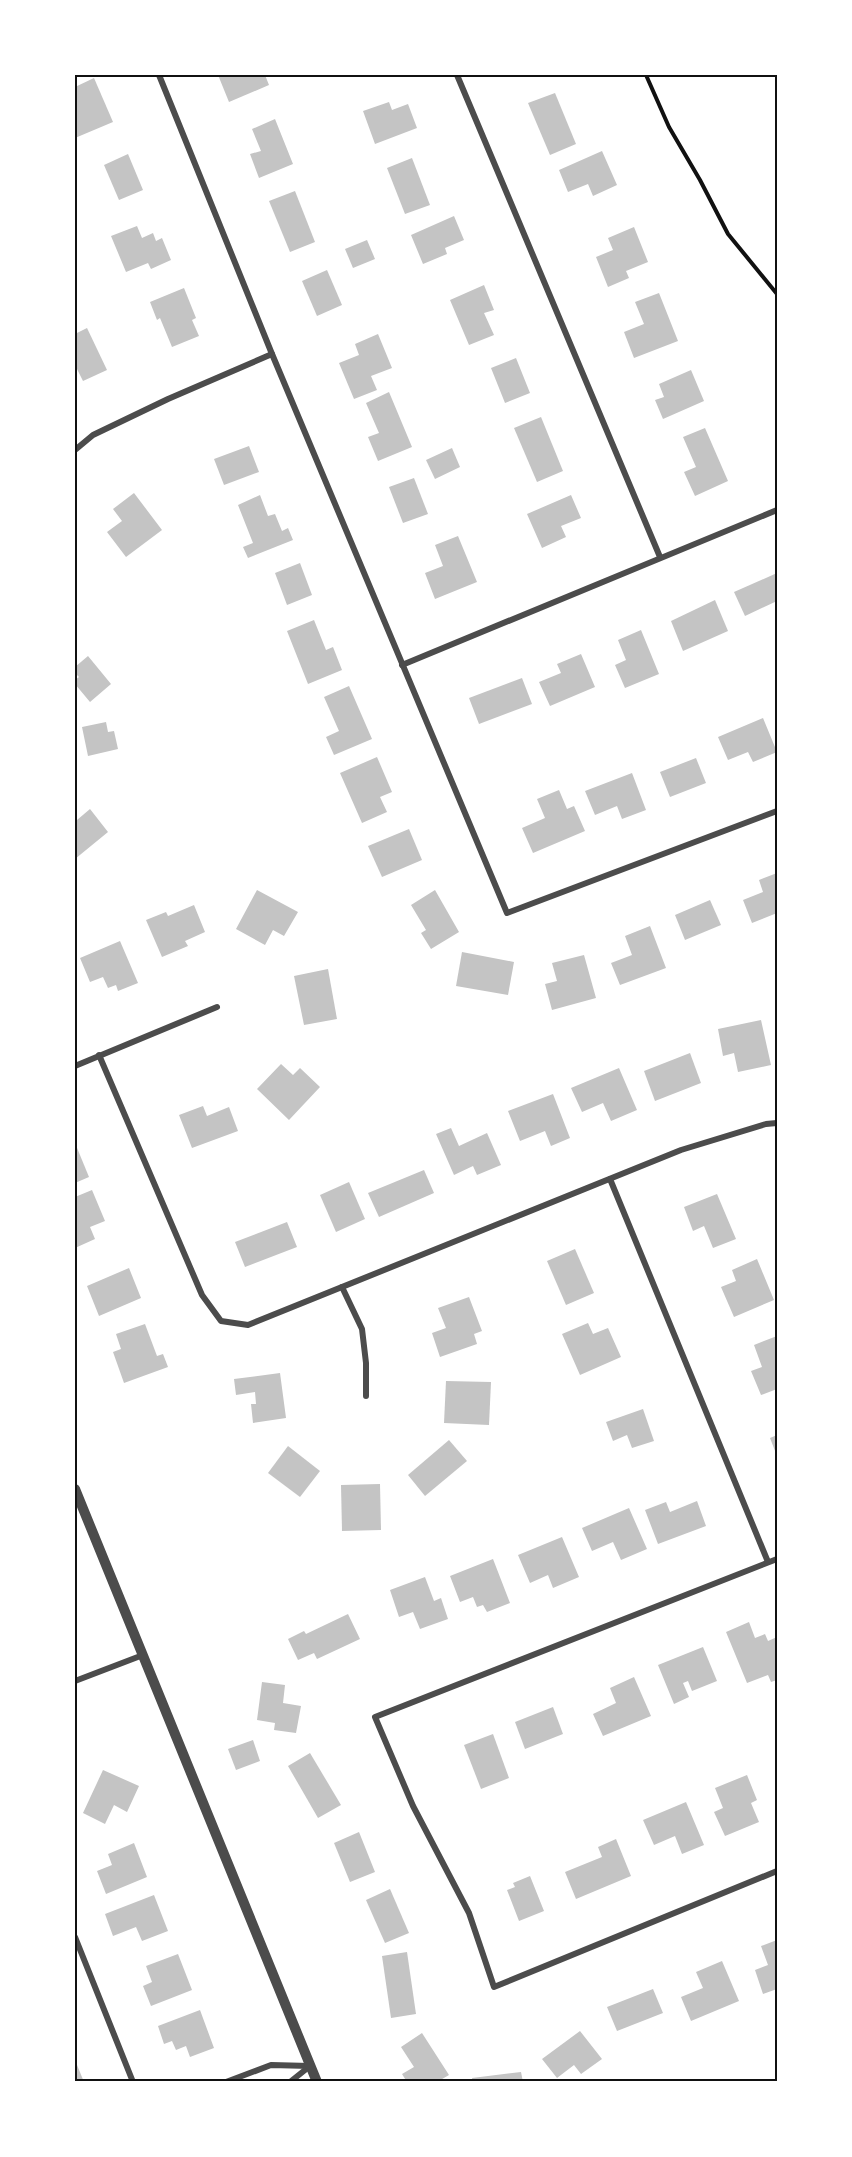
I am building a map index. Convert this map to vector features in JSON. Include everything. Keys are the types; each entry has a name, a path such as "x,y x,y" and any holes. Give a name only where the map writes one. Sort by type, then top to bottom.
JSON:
{"street":[{"path":"159,75 272,354 507,913 777,811"},
{"path":"457,75 660,557"},
{"path":"75,450 93,435 168,399 272,354"},
{"path":"402,665 777,510"},
{"path":"75,1066 217,1007"},
{"path":"99,1055 201,1295 221,1322 248,1325 681,1150 766,1124 777,1123"},
{"path":"610,1179 768,1562"},
{"path":"342,1287 362,1329 366,1363 366,1396"},
{"path":"75,1488 317,2082"},
{"path":"777,1559 375,1717 413,1806 469,1913 494,1987 777,1870"},
{"path":"75,1681 143,1654"},
{"path":"75,1937 133,2082"},
{"path":"226,2082 271,2065 311,2066"},
{"path":"290,2082 311,2066"}],"path":[{"path":"646,75 669,127 728,234 777,294"},
{"path":"777,400 777,406"}],"building":[{"path":"218,75 265,75 269,85 229,102"},
{"path":"94,78 113,122 75,138 75,87"},
{"path":"555,93 576,144 550,155 528,103"},
{"path":"389,102 392,110 408,104 417,128 375,144 363,111"},
{"path":"275,119 293,164 259,178 250,154 261,151 252,129"},
{"path":"602,151 617,185 593,196 588,184 568,192 559,170"},
{"path":"128,154 143,190 119,200 104,165"},
{"path":"412,158 430,205 405,214 387,168"},
{"path":"295,191 315,242 290,252 269,201"},
{"path":"454,216 464,240 445,248 447,254 423,264 411,235"},
{"path":"137,226 142,238 153,233 156,241 162,238 171,260 151,269 148,263 126,272 111,236"},
{"path":"634,227 648,262 626,271 629,278 608,287 596,257 613,250 608,238"},
{"path":"367,240 375,259 353,268 345,249"},
{"path":"327,270 342,305 317,316 302,281"},
{"path":"484,285 494,310 484,313 494,335 469,345 450,300"},
{"path":"184,288 196,318 192,320 199,336 172,347 160,318 157,320 150,302"},
{"path":"659,293 678,341 634,358 624,332 644,324 635,302"},
{"path":"87,328 107,370 83,381 75,365 75,334"},
{"path":"378,334 392,368 371,376 377,390 354,399 339,363 359,355 355,344"},
{"path":"516,358 530,393 505,403 491,368"},
{"path":"691,370 704,401 663,419 655,400 664,397 659,384"},
{"path":"389,392 412,447 378,461 368,437 379,433 366,403"},
{"path":"541,417 563,471 537,482 514,428"},
{"path":"705,428 728,481 695,496 684,472 696,467 683,437"},
{"path":"249,446 259,472 224,485 214,459"},
{"path":"452,448 460,467 435,479 426,460"},
{"path":"414,478 428,514 403,523 389,487"},
{"path":"134,493 162,530 126,557 107,532 122,521 113,509"},
{"path":"260,495 268,516 275,514 282,531 288,528 293,540 248,558 243,547 253,543 238,505"},
{"path":"571,495 581,518 561,526 566,537 542,548 527,514"},
{"path":"458,536 477,582 435,599 425,573 443,566 435,545"},
{"path":"300,563 312,595 287,605 275,573"},
{"path":"777,573 777,601 745,616 734,592"},
{"path":"715,600 728,631 683,651 671,621"},
{"path":"314,620 326,650 333,647 342,670 308,684 287,631"},
{"path":"641,630 659,674 625,688 615,665 626,660 618,640"},
{"path":"581,654 595,687 550,706 539,682 561,673 557,664"},
{"path":"88,656 111,684 90,702 75,684 75,680 79,677 75,673 75,667"},
{"path":"522,678 532,704 479,724 469,698"},
{"path":"349,686 372,739 334,755 326,737 339,731 324,697"},
{"path":"763,718 777,752 753,762 748,752 728,760 718,737"},
{"path":"106,722 108,732 114,731 118,749 88,756 82,727"},
{"path":"377,757 392,792 380,797 387,812 362,823 340,773"},
{"path":"696,758 706,783 670,797 660,772"},
{"path":"632,773 646,810 622,819 617,806 595,815 585,791"},
{"path":"559,790 567,809 574,806 585,831 533,853 522,828 545,818 537,799"},
{"path":"90,809 108,832 75,859 75,817 77,820"},
{"path":"409,829 422,860 382,877 368,846"},
{"path":"777,873 777,913 752,923 743,900 763,892 759,880"},
{"path":"257,890 298,912 284,936 273,930 265,945 236,929"},
{"path":"435,890 459,932 431,949 421,933 426,930 411,905"},
{"path":"710,900 721,925 685,940 675,915"},
{"path":"194,905 205,932 185,941 188,946 162,957 146,920 166,912 168,916"},
{"path":"650,926 666,968 620,985 611,963 632,955 625,936"},
{"path":"120,941 138,983 118,991 116,985 108,988 103,977 90,982 80,958"},
{"path":"462,952 514,962 508,995 456,986"},
{"path":"584,955 596,998 552,1010 545,984 557,981 552,963"},
{"path":"328,969 337,1019 304,1025 294,976"},
{"path":"761,1020 771,1065 738,1072 734,1053 723,1056 718,1029"},
{"path":"690,1053 701,1083 655,1101 644,1071"},
{"path":"281,1064 293,1075 300,1068 320,1087 289,1120 257,1089"},
{"path":"619,1068 637,1110 611,1121 603,1103 582,1112 571,1088"},
{"path":"553,1094 570,1138 551,1146 545,1131 520,1141 508,1111"},
{"path":"203,1106 207,1116 229,1107 238,1131 192,1148 179,1115"},
{"path":"451,1128 459,1146 487,1133 501,1165 477,1175 473,1166 454,1175 436,1134"},
{"path":"75,1143 89,1177 75,1183"},
{"path":"424,1170 434,1193 379,1217 368,1193"},
{"path":"349,1182 365,1219 336,1232 320,1195"},
{"path":"92,1190 105,1221 90,1227 95,1239 75,1248 75,1197"},
{"path":"717,1194 736,1239 713,1248 704,1226 693,1231 684,1207"},
{"path":"287,1222 297,1247 245,1267 235,1242"},
{"path":"575,1249 594,1293 566,1305 547,1261"},
{"path":"757,1259 774,1300 734,1317 721,1287 736,1281 732,1270"},
{"path":"129,1268 141,1298 99,1316 87,1286"},
{"path":"469,1297 482,1331 474,1334 477,1344 440,1357 432,1333 446,1328 438,1308"},
{"path":"588,1323 593,1334 608,1328 621,1357 580,1375 562,1334"},
{"path":"145,1324 157,1356 163,1354 168,1367 124,1383 113,1352 121,1349 116,1334"},
{"path":"777,1336 777,1389 761,1395 751,1371 762,1367 754,1345"},
{"path":"280,1373 286,1418 253,1423 251,1404 256,1404 255,1392 236,1395 234,1379"},
{"path":"446,1381 491,1382 489,1425 444,1423"},
{"path":"643,1409 654,1441 632,1448 627,1435 613,1441 606,1422"},
{"path":"777,1435 777,1456 770,1438"},
{"path":"449,1440 467,1461 425,1496 408,1475"},
{"path":"288,1446 320,1471 300,1497 268,1473"},
{"path":"380,1484 381,1530 342,1531 341,1485"},
{"path":"697,1501 706,1526 658,1544 645,1510 666,1502 670,1512"},
{"path":"629,1508 647,1549 621,1560 613,1542 592,1551 582,1528"},
{"path":"562,1537 579,1577 553,1588 548,1575 530,1583 518,1555"},
{"path":"493,1559 510,1603 487,1612 483,1605 477,1607 473,1597 460,1602 450,1576"},
{"path":"425,1577 434,1601 441,1598 448,1619 420,1629 413,1612 399,1617 390,1590"},
{"path":"348,1614 360,1639 317,1659 314,1653 298,1660 288,1639 304,1631 306,1634"},
{"path":"749,1622 755,1638 765,1634 768,1641 777,1637 777,1680 771,1682 768,1675 747,1683 726,1632"},
{"path":"703,1647 717,1681 692,1691 688,1681 683,1683 689,1697 674,1704 658,1665"},
{"path":"634,1677 651,1716 603,1736 593,1714 616,1703 610,1688"},
{"path":"262,1682 285,1685 283,1703 301,1706 296,1733 274,1730 275,1723 257,1720"},
{"path":"553,1707 563,1734 525,1749 515,1722"},
{"path":"493,1734 509,1778 481,1789 464,1745"},
{"path":"253,1740 260,1761 236,1770 228,1749"},
{"path":"310,1753 341,1805 318,1818 288,1766"},
{"path":"103,1770 139,1786 127,1812 114,1805 105,1824 83,1813"},
{"path":"747,1775 757,1800 751,1803 759,1822 725,1836 714,1812 723,1808 715,1788"},
{"path":"686,1802 704,1845 682,1854 675,1836 654,1845 643,1820"},
{"path":"359,1832 375,1872 350,1882 334,1843"},
{"path":"616,1839 631,1876 576,1899 565,1872 602,1857 598,1847"},
{"path":"134,1843 147,1877 106,1894 97,1871 112,1865 108,1854"},
{"path":"530,1876 544,1911 519,1921 507,1890 515,1887 513,1883"},
{"path":"390,1889 409,1933 385,1943 366,1900"},
{"path":"154,1895 168,1931 142,1941 136,1927 113,1936 105,1914"},
{"path":"777,1940 777,1989 763,1994 755,1970 768,1965 761,1946"},
{"path":"407,1952 416,2014 391,2018 382,1956"},
{"path":"178,1954 192,1990 151,2006 143,1986 152,1982 146,1966"},
{"path":"722,1961 739,2001 691,2021 681,1997 703,1988 696,1972"},
{"path":"653,1989 663,2013 617,2031 607,2007"},
{"path":"200,2010 214,2048 190,2057 186,2046 176,2050 172,2041 164,2044 158,2026"},
{"path":"580,2031 602,2059 581,2074 574,2065 557,2078 542,2059"},
{"path":"422,2033 449,2075 437,2082 407,2082 402,2074 414,2067 401,2047"},
{"path":"77,2065 84,2082 75,2082 75,2066"},
{"path":"521,2072 523,2082 473,2082 472,2078"}]}
